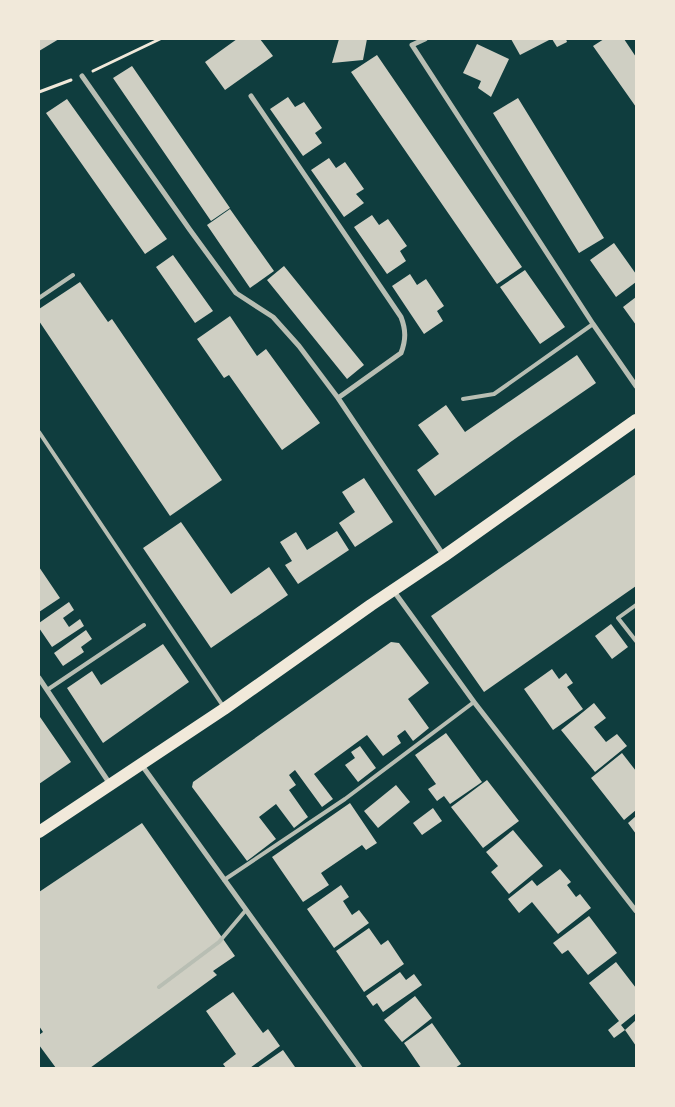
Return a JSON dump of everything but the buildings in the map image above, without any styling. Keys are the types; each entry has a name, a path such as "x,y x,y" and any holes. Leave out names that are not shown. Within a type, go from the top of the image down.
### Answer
{"main road":[{"path":"39,832 224,709 636,420"}],"street":[{"path":"425,39 412,45 593,324 636,386"},
{"path":"82,76 236,293 274,317 299,346 338,398 444,556"},
{"path":"251,96 401,317 405,329 401,353 338,398"},
{"path":"393,590 474,702 636,911"},
{"path":"39,678 110,784"},
{"path":"140,764 360,1068"}],"lane":[{"path":"39,298 73,275"},
{"path":"463,399 494,394 593,324"},
{"path":"39,432 224,709"},
{"path":"636,605 618,618 636,641"},
{"path":"47,690 144,625"},
{"path":"224,880 345,799 474,702"},
{"path":"159,986 219,942 246,910"}],"path":[{"path":"39,92 82,76 160,39"}]}
